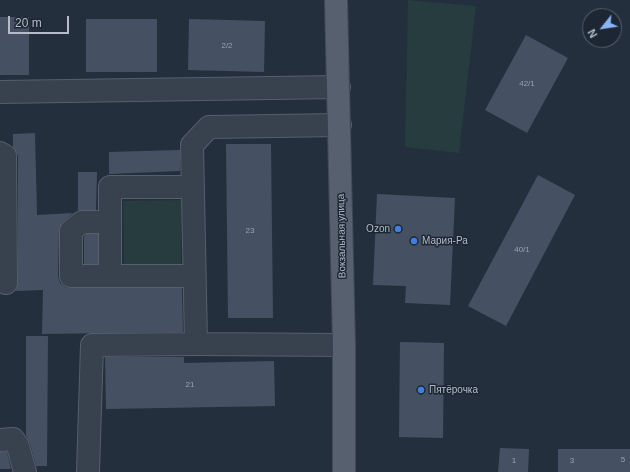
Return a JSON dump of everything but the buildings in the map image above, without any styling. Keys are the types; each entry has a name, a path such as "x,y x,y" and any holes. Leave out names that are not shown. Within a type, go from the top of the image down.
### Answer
{"main road":[{"name":"Вокзальная улица","path":"336,0 344,345 344,472"}],"lane":[{"path":"0,92 339,88"},
{"path":"196,344 192,145 209,127 340,125"},
{"path":"0,153 5,156 6,283"},
{"path":"110,276 110,187 193,187"},
{"path":"110,222 82,222 71,231 71,276 194,276"},
{"path":"88,472 92,345 344,345"},
{"path":"0,440 13,439 18,446 25,472"}],"green space":[{"path":"408,0 476,6 459,153 405,147"},
{"path":"181,200 181,265 124,266 123,201"}],"place":[{"name":"Ozon","path":"398,229"},
{"name":"Мария-Ра","path":"414,241"},
{"name":"Пятёрочка","path":"421,390"}]}
